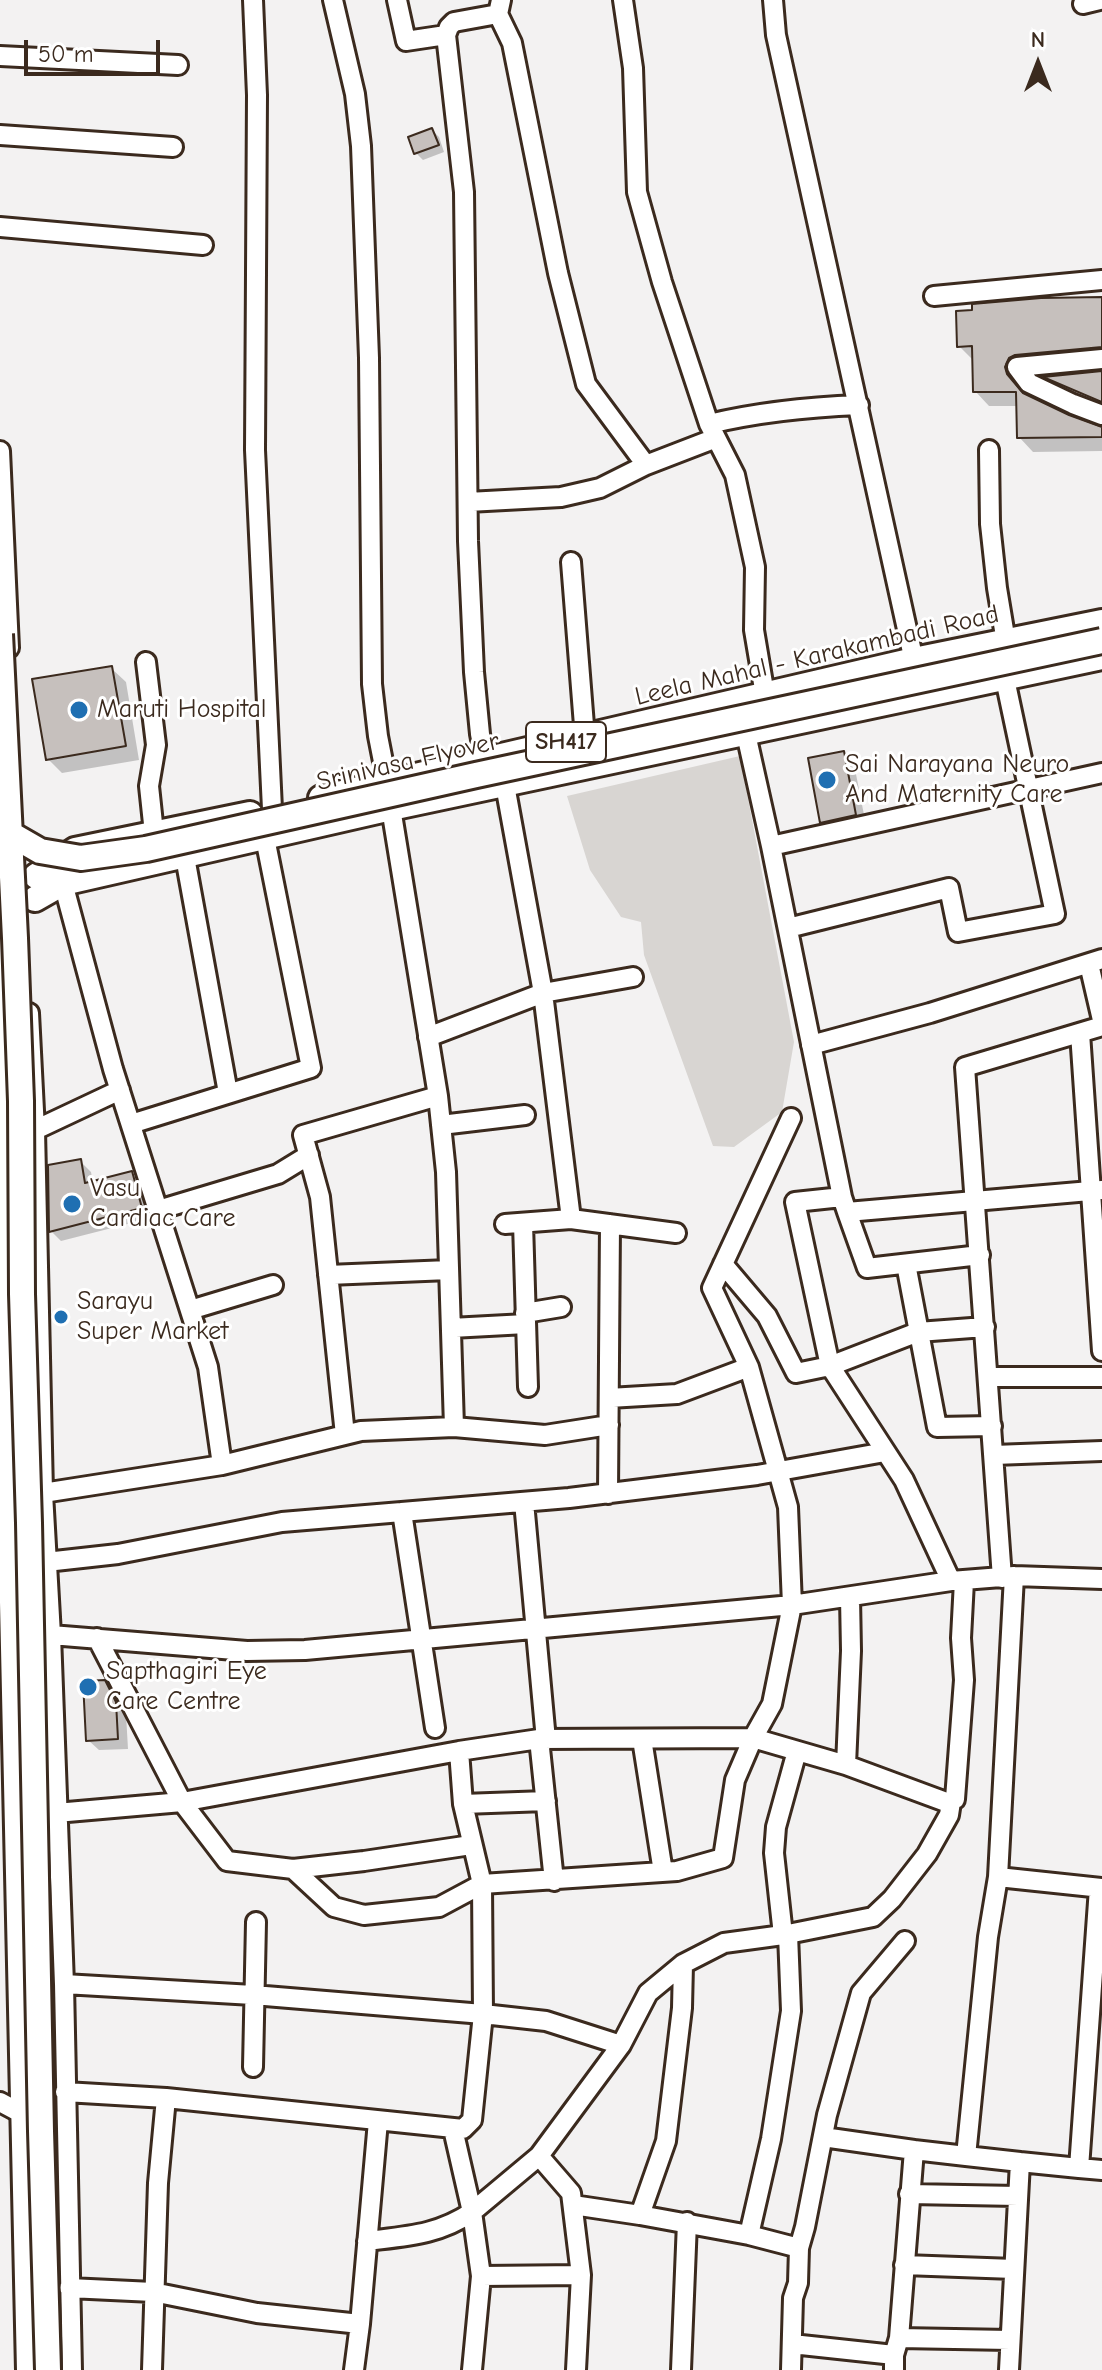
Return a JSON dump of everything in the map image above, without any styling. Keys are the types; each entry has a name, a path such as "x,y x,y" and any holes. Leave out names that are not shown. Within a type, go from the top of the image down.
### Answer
{"main road":[{"name":"Leela Mahal - Karakambadi Road","path":"24,882 75,850 272,809 914,660 1102,622"},
{"path":"0,634 21,1101 22,1294 48,2370"},
{"name":"Srinivasa Flyover","path":"0,828 40,851 81,858 146,849 1102,641"},
{"name":"SH417","path":"24,882 63,883 391,808 1102,657"},
{"path":"0,912 8,914 24,882"},
{"path":"0,942 29,2370"}],"street":[{"path":"253,0 257,95 255,450 272,809"},
{"path":"333,0 355,94 361,146 369,358 372,684 387,782"},
{"path":"397,0 406,41 446,35"},
{"path":"482,0 499,7 512,43 558,273 586,384 646,465"},
{"path":"623,0 633,68 637,192 662,282 713,431 735,475 755,567 754,630 765,695"},
{"path":"773,0 776,35 922,696"},
{"path":"485,760 474,672 468,502 464,192 446,35 454,22 499,7"},
{"path":"0,56 178,65"},
{"path":"0,135 173,147"},
{"path":"0,227 203,245"},
{"path":"934,296 1102,280"},
{"path":"1102,359 1017,367 1029,383 1102,415"},
{"path":"468,502 561,497 600,488 743,416 800,407 859,405"},
{"path":"989,450 990,524 1006,642"},
{"path":"0,451 35,1130 43,1493 64,1984 72,2370"},
{"path":"571,562 585,738"},
{"path":"146,662 156,745 149,786 154,833"},
{"path":"788,928 949,888 958,932 1055,914 1005,679"},
{"path":"746,734 844,1204 867,1268 980,1255"},
{"path":"771,846 1102,773"},
{"path":"505,785 543,993 571,1219"},
{"path":"391,808 438,1096 446,1172 454,1427"},
{"path":"131,1124 311,1068 265,838"},
{"path":"185,857 228,1093"},
{"path":"63,883 120,1090 208,1367 222,1465"},
{"path":"811,1045 930,1013 1095,961 1102,1023 1080,1033 965,1067 994,1455 1008,1577 998,1877 988,1937 966,2156"},
{"path":"428,1037 543,993 633,977"},
{"path":"1080,1033 1097,1191 1102,1351"},
{"path":"35,1130 120,1090"},
{"path":"345,1435 320,1197 303,1135 438,1096"},
{"path":"441,1125 525,1115"},
{"path":"293,1869 334,1907 364,1915 439,1907 482,1884 677,1871 723,1858 735,1780 772,1704 792,1605 788,1507 749,1367 712,1288 791,1118"},
{"path":"158,1210 278,1174 309,1155"},
{"path":"367,2241 434,2231 454,2224 472,2212 539,2156 621,2045 648,1993 683,1964 724,1943 873,1917 892,1899 927,1854 949,1815 951,1802 955,1799 964,1680 958,1581 904,1480 830,1366 795,1202 974,1201 1097,1191"},
{"path":"528,1387 526,1319 514,1224 571,1219 676,1233"},
{"path":"608,1494 610,1224"},
{"path":"723,1264 767,1316 796,1373 830,1366 918,1332 985,1327"},
{"path":"906,1264 937,1427 992,1426"},
{"path":"328,1275 449,1270"},
{"path":"190,1310 273,1285"},
{"path":"451,1328 526,1319 561,1307"},
{"path":"609,1398 677,1394 749,1367"},
{"path":"988,1377 1102,1377"},
{"path":"43,1493 222,1465 361,1431 454,1427 545,1435 609,1425"},
{"path":"994,1455 1102,1451"},
{"path":"46,1562 118,1554 282,1522 608,1494 778,1471 885,1452"},
{"path":"524,1502 554,1881"},
{"path":"402,1512 435,1728"},
{"path":"51,1635 247,1651 305,1650 792,1605 958,1581 1008,1577 1102,1579"},
{"path":"0,1583 7,2106 18,2370"},
{"path":"846,1765 850,1597"},
{"path":"97,1638 182,1802 227,1861 293,1869 471,1845"},
{"path":"56,1813 182,1802 459,1751 542,1740 753,1738 846,1765 951,1802"},
{"path":"642,1739 663,1872"},
{"path":"65,2092 166,2098 463,2129 472,2120 483,2014 482,1884 463,1804 459,1751"},
{"path":"749,2235 771,2139 791,2011 786,1934 774,1853 776,1827 797,1751"},
{"path":"463,1804 546,1801"},
{"path":"998,1877 1100,1888 1079,2168"},
{"path":"253,2067 256,1922"},
{"path":"791,2370 793,2298 798,2283 799,2248 823,2137 861,1993 905,1941"},
{"path":"640,2215 666,2141 682,2008 683,1964"},
{"path":"64,1984 253,1995 483,2014 546,2021 621,2045"},
{"path":"152,2370 158,2183 166,2098"},
{"path":"354,2370 378,2121"},
{"path":"453,2129 472,2212 481,2276 472,2370"},
{"path":"823,2137 1102,2170"},
{"path":"896,2354 914,2150"},
{"path":"539,2156 571,2193 581,2275 576,2370"},
{"path":"1009,2370 1020,2162"},
{"path":"909,2194 1018,2196"},
{"path":"573,2205 687,2222 799,2248"},
{"path":"681,2370 687,2222"},
{"path":"904,2265 1014,2269"},
{"path":"481,2276 581,2275"},
{"path":"69,2288 153,2292 257,2313 360,2324"},
{"path":"792,2344 896,2354 1010,2340"}],"shaded area":[{"path":"740,756 794,1042 782,1112 734,1147 713,1146 644,955 641,922 621,917 590,870 567,796"}],"building":[{"path":"432,128 439,145 414,154 408,137"},
{"path":"1102,297 1102,347 1015,355 1009,358 1005,367 1023,393 1102,427 1102,437 1017,438 1016,392 973,392 972,346 957,347 956,311 972,310 972,304"},
{"path":"1102,371 1102,402 1043,377"},
{"path":"112,666 126,746 46,760 32,679"},
{"path":"844,751 856,815 820,823 808,758"},
{"path":"81,1159 85,1183 132,1171 142,1208 49,1232 48,1165"},
{"path":"105,1680 116,1702 118,1739 86,1741 83,1681"}],"place":[{"name":"Maruti Hospital","path":"79,710"},
{"name":"Sai Narayana Neuro And Maternity Care","path":"827,780"},
{"name":"Vasu Cardiac Care","path":"72,1204"},
{"name":"Sarayu Super Market","path":"61,1317"},
{"name":"Sapthagiri Eye Care Centre","path":"88,1687"}]}
